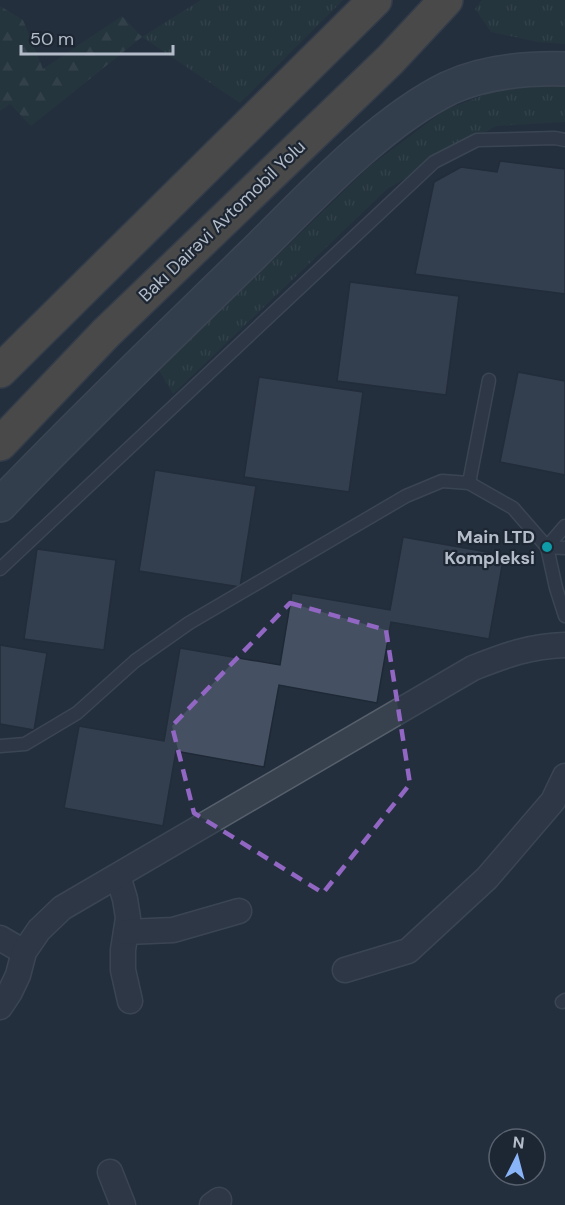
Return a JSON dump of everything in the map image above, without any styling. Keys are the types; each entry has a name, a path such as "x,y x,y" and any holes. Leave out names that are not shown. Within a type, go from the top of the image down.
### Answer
{"highway":[{"path":"0,371 375,0"},
{"name":"Bakı Dairəvi Avtomobil Yolu","path":"0,444 106,333 390,60 446,0"}],"main road":[{"path":"0,505 60,442 301,207 390,126 424,102 451,87 488,75 565,69"}],"street":[{"path":"0,1007 18,975 24,952 39,930 63,908 473,668 512,652 539,646 565,645"},
{"path":"345,970 408,951 487,878 553,801 565,776"},
{"path":"118,876 128,918 123,950 123,970 130,1001"},
{"path":"127,932 173,930 239,911"},
{"path":"0,938 24,952"},
{"path":"110,1172 123,1205"}],"lane":[{"path":"0,569 434,162 477,140 555,138 565,140"},
{"path":"469,483 489,380"},
{"path":"0,746 25,744 76,714 135,661 189,623 406,496 442,481 469,483 513,508 547,547 565,616"},
{"path":"547,547 565,526"},
{"path":"547,547 565,548"}],"highlighted area":[{"path":"290,603 386,630 410,784 323,893 194,813 172,726"}],"green space":[{"path":"201,0 343,0 240,103 142,37"},
{"path":"482,0 565,0 565,44 538,42 491,32 475,9"},
{"path":"0,6 23,20 43,69 122,16 142,37 31,126 10,104 0,111"},
{"path":"546,83 565,86 565,122 496,126 387,189 173,394 159,370 370,166 445,110 497,90"}],"building":[{"path":"500,161 565,169 565,294 415,274 434,182 461,167 497,172"},
{"path":"350,282 459,296 446,395 337,381"},
{"path":"518,372 565,381 565,475 500,462"},
{"path":"259,377 363,392 349,492 244,477"},
{"path":"155,470 256,486 240,587 139,571"},
{"path":"403,537 504,555 489,639 391,622 377,703 279,685 264,767 176,751 163,826 64,808 79,726 164,741 180,648 280,665 292,593 390,610"},
{"path":"37,549 116,560 104,650 24,639"},
{"path":"0,645 47,653 34,730 0,724"}],"place":[{"name":"Main LTD Kompleksi","path":"547,547"}]}
